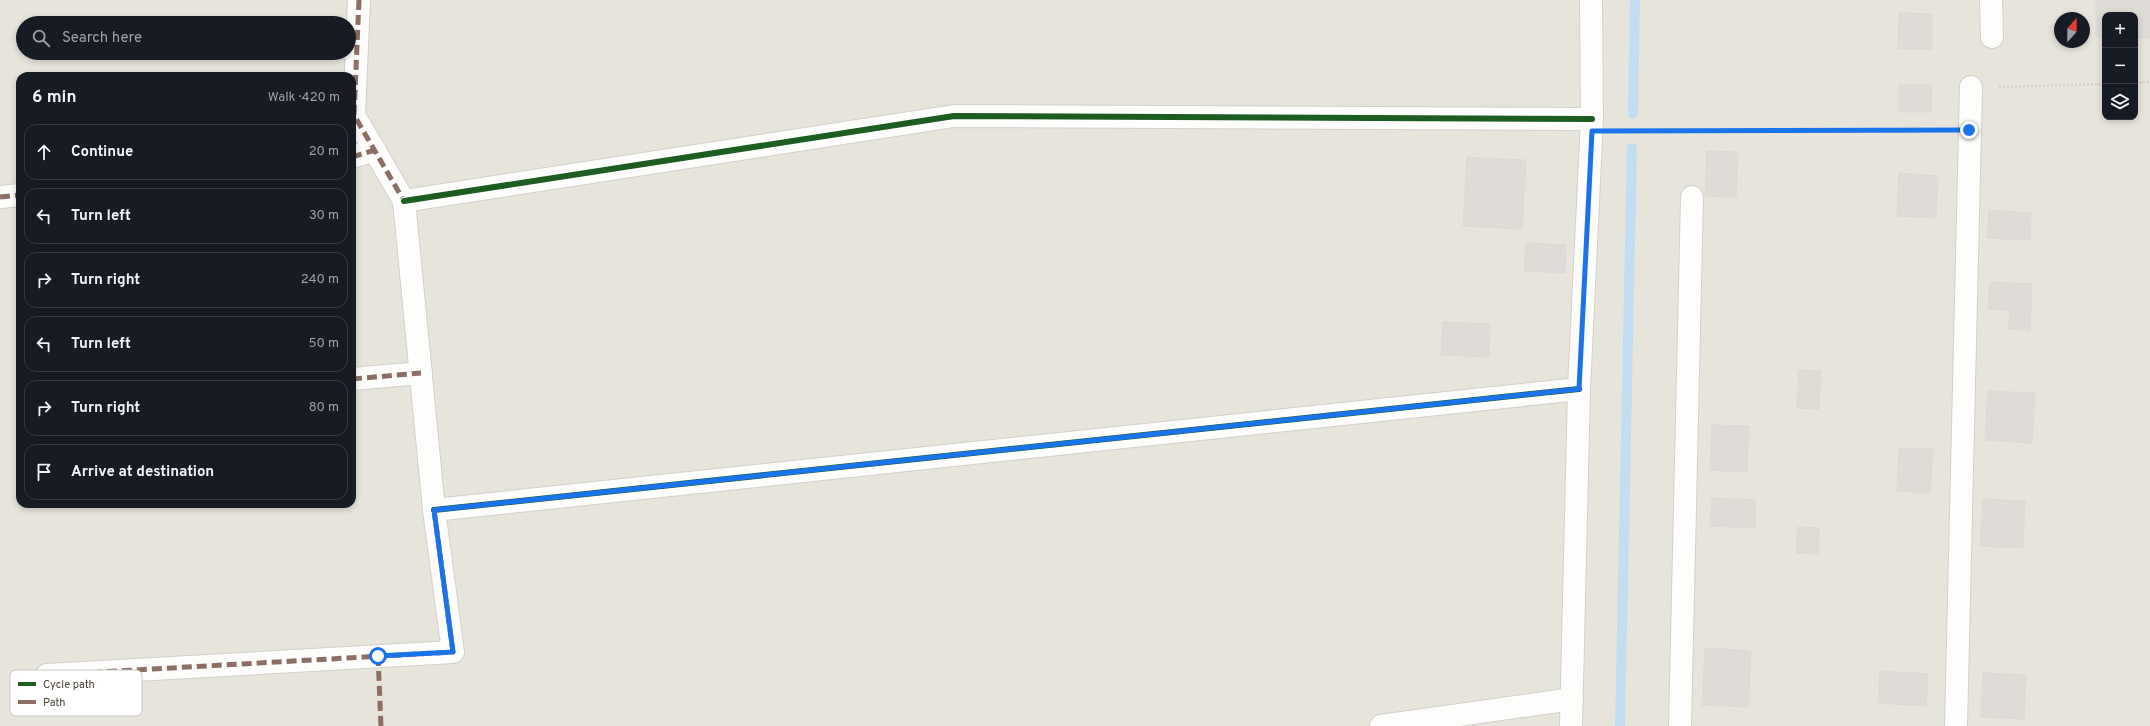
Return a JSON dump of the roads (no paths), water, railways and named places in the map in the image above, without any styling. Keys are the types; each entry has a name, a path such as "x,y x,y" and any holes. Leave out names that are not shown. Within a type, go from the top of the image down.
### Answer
{"street":[{"path":"356,72 359,0"},
{"path":"1571,726 1579,389 1592,125 1590,0"},
{"path":"1991,0 1992,37"},
{"path":"1956,726 1971,87"},
{"path":"404,201 954,116 1592,125"},
{"path":"135,670 453,652 434,510 404,201 356,118"},
{"path":"356,156 375,150"},
{"path":"0,197 16,195"},
{"path":"1680,726 1692,197"},
{"path":"356,379 421,373"},
{"path":"434,510 1579,389"},
{"path":"1380,726 1572,699"}],"waterway":[{"path":"1633,114 1635,0"},
{"path":"1620,726 1632,148"}]}
